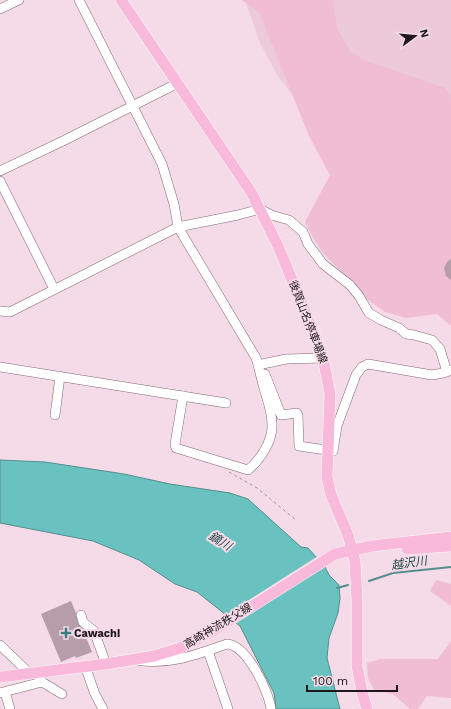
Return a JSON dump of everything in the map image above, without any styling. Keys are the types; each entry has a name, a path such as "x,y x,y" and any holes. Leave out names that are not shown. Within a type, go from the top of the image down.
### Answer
{"main road":[{"name":"後賀山名停車場線","path":"121,0 251,192 294,282 317,340 323,358 330,394 327,450 329,488 348,535 355,560 357,579 357,666 367,709"},
{"name":"高崎神流秩父線","path":"0,677 36,675 85,666 135,660 174,651 211,632 336,554 372,546 451,537"},
{"name":"高崎神流秩父線","path":"352,550 451,546"}],"street":[{"path":"0,9 19,0"},
{"path":"0,312 10,312 178,227 260,209 271,215 289,220 303,232 308,244 323,264 350,285 359,296 369,313 399,328 406,334 432,340 440,349 449,371 432,375 368,364 362,367 356,374 337,426 333,451 299,446 298,415 297,413 281,415 260,365 178,227 174,204 162,164 79,0"},
{"path":"0,171 178,83"},
{"path":"0,181 54,289"},
{"path":"260,365 286,359 323,358"},
{"path":"183,396 175,444 176,448 248,470 256,464 263,452 270,438 273,425 260,365"},
{"path":"0,367 226,403"},
{"path":"55,415 60,376"},
{"path":"80,615 83,622 94,631 106,664"},
{"path":"135,660 159,662 196,655 227,644 235,646 242,651 267,692 271,709"},
{"path":"0,645 36,675 62,694"},
{"path":"208,651 228,709"},
{"path":"85,666 95,694 103,709"},
{"path":"10,709 2,692 36,675"}],"path":[{"path":"224,470 257,488 296,520"}],"shaded area":[{"path":"242,0 333,0 337,28 350,51 364,60 445,88 450,94 451,326 437,314 406,318 385,312 368,300 324,254 315,241 305,222 330,175 309,136 260,14"},
{"path":"245,0 451,0 451,151 301,107 278,76 260,43"},
{"path":"436,580 451,584 451,606 430,591"},
{"path":"451,641 451,698 427,696 418,709 410,709 393,694 374,690 368,678 367,663 380,659 438,659"}],"water":[{"name":"鏑川","path":"0,460 45,462 124,474 170,484 230,493 248,499 301,547 308,548 325,567 329,575 339,585 340,598 338,613 329,638 327,658 340,709 276,709 274,693 240,626 197,592 175,584 139,560 93,541 0,523"}],"pier":[{"path":"318,556 326,565 233,623 224,616"}],"building":[{"path":"451,259 451,280 446,276 444,268 447,262"},
{"name":"Cawachi","path":"71,601 92,652 76,658 75,656 61,662 41,614"}],"waterway":[{"name":"越沢川","path":"369,581 393,573 451,567"},
{"name":"越沢川","path":"337,588 348,585"}],"place":[{"name":"Cawachi","path":"66,633"}]}
